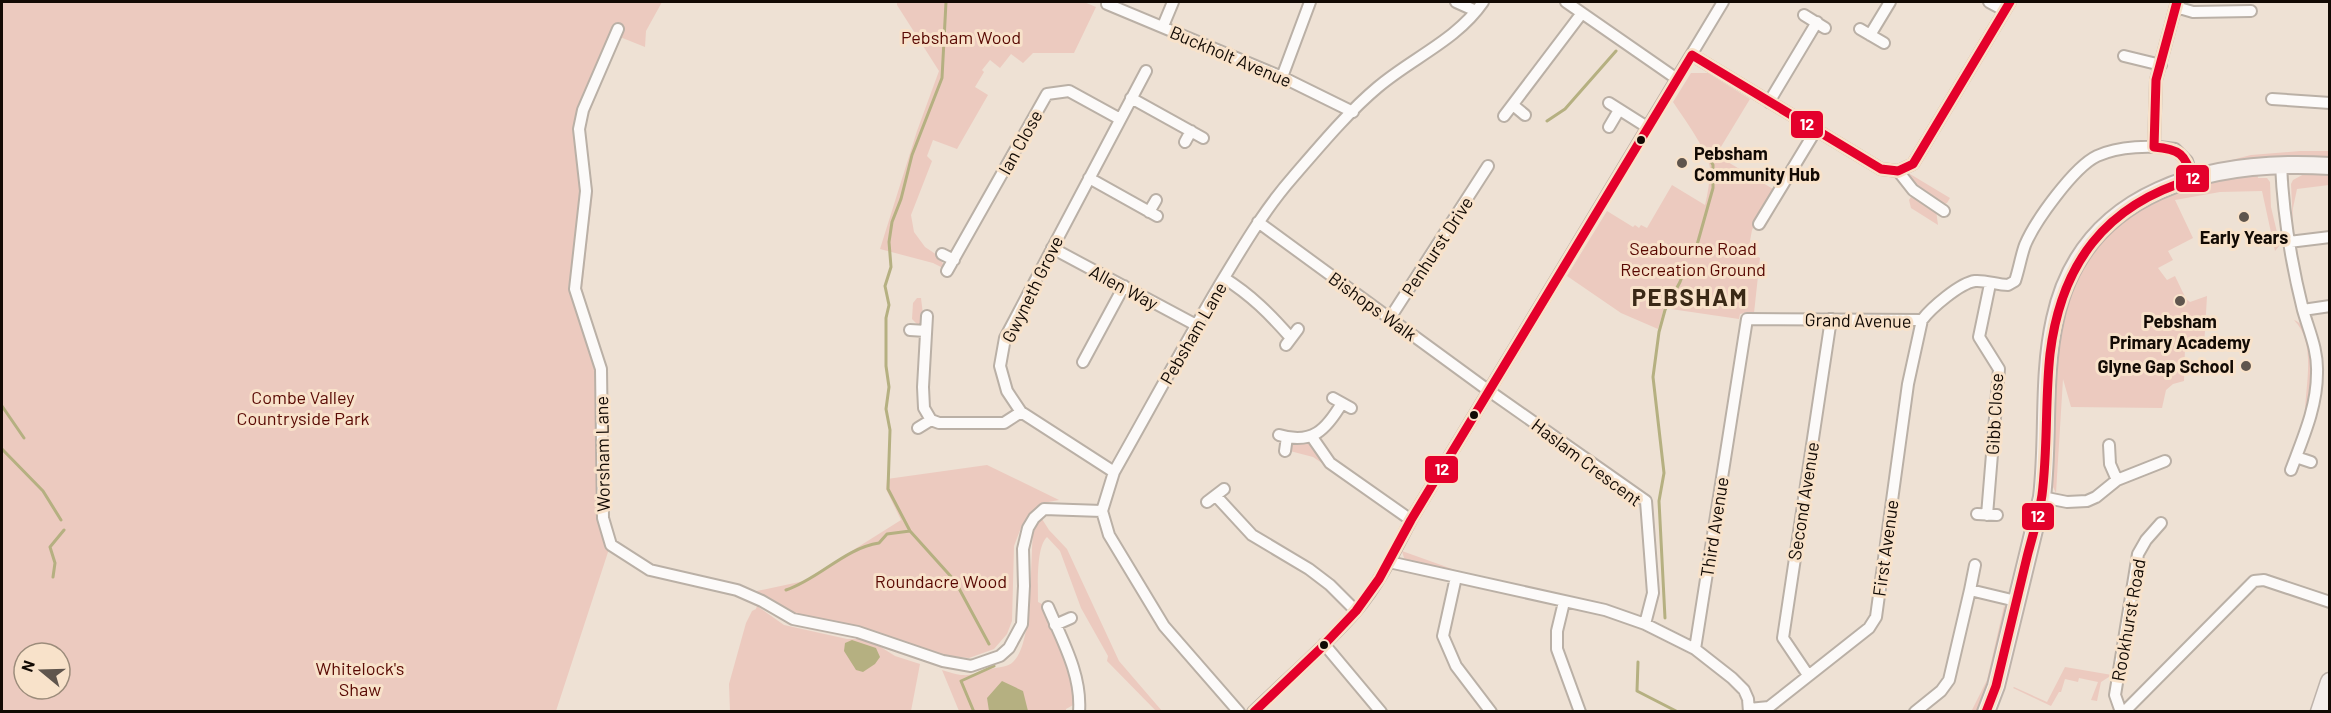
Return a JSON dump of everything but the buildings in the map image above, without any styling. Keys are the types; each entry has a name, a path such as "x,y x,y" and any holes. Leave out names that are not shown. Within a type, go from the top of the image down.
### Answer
{"highway":[{"path":"2320,711 2329,683"}],"main road":[{"path":"1986,711 1996,686 2042,497 2046,466 2050,357 2054,321 2071,272 2096,236 2127,207 2167,186 2237,170 2281,164 2330,166"}],"street":[{"path":"1163,26 1173,2"},
{"path":"1282,77 1310,2"},
{"path":"1456,2 1476,11"},
{"name":"Pebsham Lane","path":"1102,511 1114,472 1196,325 1258,222 1292,178 1375,89 1401,68 1437,46 1483,2"},
{"path":"1566,2 1677,79"},
{"path":"1253,711 1356,611 1389,562 1489,390 1723,2"},
{"path":"1870,35 1890,2"},
{"path":"1692,55 1881,169 1898,171 1913,164 2007,6 1989,2"},
{"name":"Buckholt Avenue","path":"1107,4 1282,77 1353,112"},
{"path":"2193,179 2187,161 2180,152 2175,149 2154,147 2156,80 2177,4 2193,12 2254,11"},
{"path":"1504,117 1582,13"},
{"path":"1769,102 1821,25 1804,15"},
{"name":"Worsham Lane","path":"618,29 583,110 579,129 586,191 575,289 601,369 603,518 611,545 650,570 737,590 793,619 858,632 921,655 971,666 1000,656 1009,648 1022,624 1023,549 1028,528 1034,518 1044,508 1102,511"},
{"path":"1860,29 1884,43"},
{"path":"2124,56 2161,65"},
{"name":"Gwyneth Grove","path":"1114,472 1021,412 1007,391 1000,366 1005,338 1146,71"},
{"name":"Ian Close","path":"948,271 1047,94 1069,91 1120,119"},
{"path":"1131,98 1203,138"},
{"path":"2272,99 2330,103"},
{"path":"1609,104 1647,127"},
{"path":"1513,105 1526,115"},
{"path":"1609,127 1619,110"},
{"path":"1758,224 1769,217 1816,130"},
{"path":"1185,142 1191,131"},
{"name":"Grand Avenue","path":"1747,319 1922,320 1928,312 1967,283 1982,281 2008,285 2015,281 2025,245 2038,222 2057,195 2080,169 2096,156 2117,149 2154,147"},
{"path":"2281,164 2283,206 2289,242 2303,310 2317,358 2311,417 2291,470"},
{"name":"Penhurst Drive","path":"1390,318 1482,169"},
{"path":"1898,171 1913,190 1944,211"},
{"path":"1089,178 1153,214 1156,200"},
{"name":"Bishops Walk","path":"1258,222 1489,390"},
{"path":"2289,242 2330,237"},
{"name":"Allen Way","path":"1052,248 1196,325"},
{"path":"942,254 954,260"},
{"path":"1224,278 1248,293 1292,337"},
{"name":"Gibb Close","path":"1987,514 1999,369 1979,338 1990,284"},
{"path":"1083,355 1124,286"},
{"path":"2303,310 2330,306"},
{"path":"927,316 923,387 924,408 931,420 939,423 1004,423 1021,412"},
{"name":"Third Avenue","path":"1695,649 1747,319"},
{"name":"Second Avenue","path":"1808,675 1782,638 1831,319"},
{"name":"First Avenue","path":"1749,710 1769,707 1869,628 1876,617 1908,384 1922,320"},
{"path":"910,330 926,331"},
{"name":"Haslam Crescent","path":"1489,390 1646,501 1653,592 1646,624"},
{"path":"1285,451 1283,436 1312,437 1331,422 1342,403"},
{"path":"918,428 931,420"},
{"path":"1312,437 1330,463 1412,520"},
{"path":"2109,446 2110,464 2117,480"},
{"path":"2296,457 2311,462"},
{"path":"2042,497 2067,502 2087,501 2096,497 2117,480 2165,461"},
{"path":"1216,496 1251,535 1309,569 1330,585 1356,611"},
{"path":"1102,511 1108,535 1164,626 1239,711"},
{"name":"Rookhurst Road","path":"2123,711 2115,695 2138,555 2157,527 2144,524"},
{"path":"1389,562 1605,610 1646,624 1695,649 1732,678 1744,690 1749,710"},
{"path":"1915,711 1941,691 1949,680 1975,565"},
{"path":"1456,577 1443,636 1456,666 1491,711"},
{"path":"2123,711 2254,581 2264,580 2330,602"},
{"path":"1970,590 2016,601"},
{"path":"1564,602 1557,631 1557,649 1580,711"},
{"path":"1048,607 1076,678 1079,711"},
{"path":"1055,625 1071,618"},
{"path":"1323,644 1381,711"}],"green space":[{"name":"Combe Valley Countryside Park","path":"2,2 662,2 646,31 645,47 620,37 584,126 593,192 582,288 605,369 609,549 556,711 2,711"},
{"name":"Pebsham Wood","path":"897,2 1084,2 1096,7 1074,53 1033,53 1023,63 1011,54 1000,68 990,60 982,70 984,72 975,87 988,95 957,149 933,140 927,156 932,161 911,215 914,232 925,247 940,257 945,269 933,263 880,249 917,131 939,71"},
{"name":"Seabourne Road Recreation Ground","path":"1691,73 1708,73 1750,99 1716,155 1773,189 1752,230 1748,252 1760,258 1754,313 1740,314 1739,319 1664,308 1658,329 1621,313 1567,276 1607,211 1633,227 1635,225 1639,228 1641,225 1647,228 1672,185 1705,205 1710,177 1708,161 1673,102"},
{"path":"2329,151 2329,157 2301,156 2224,162 2251,155"},
{"name":"Pebsham Primary Academy","path":"2257,170 2258,178 2267,178 2270,182 2271,207 2280,245 2275,251 2262,191 2220,192 2175,200 2193,238 2168,251 2173,260 2158,268 2167,280 2175,276 2186,299 2190,302 2207,296 2204,347 2185,347 2184,381 2173,384 2166,390 2162,408 2071,407 2063,379 2056,493 2049,479 2055,357 2060,324 2077,272 2114,225 2169,192"},
{"path":"2306,173 2329,174 2329,185 2297,189 2293,208 2293,226 2291,184 2293,180"},
{"path":"1910,174 1950,198 1947,203 1941,206 1916,187 1908,177"},
{"path":"1911,197 1921,199 1936,210 1938,225 1911,208 1909,200"},
{"path":"917,298 921,298 922,309 922,320 919,326 912,319 913,303"},
{"path":"2294,320 2301,325 2306,334 2311,361 2310,401 2308,410 2305,411 2308,376 2307,351 2301,329"},
{"path":"1304,440 1312,443 1325,465 1313,457 1290,451 1294,442"},
{"name":"Roundacre Wood","path":"987,465 1059,500 1043,503 1022,525 1014,546 1012,621 1007,634 994,649 969,658 941,655 810,620 786,611 752,592 804,581 901,520 886,489 887,479"},
{"path":"1042,519 1067,549 1119,661 1162,711 1156,711 1107,661 1108,656 1081,608 1060,551 1047,537 1043,542 1039,557 1038,602 1044,605 1049,625 1067,659 1066,666 1071,672 1075,704 1066,711 959,711 942,670 972,675 1008,665 1020,652 1028,618 1034,525"},
{"path":"1402,551 1456,572 1410,562 1404,558"},
{"path":"757,606 784,625 847,639 862,639 876,644 895,656 920,664 911,711 730,711 729,684 746,623"},
{"path":"2004,606 2006,608 1988,688 1977,711 1971,712 1987,680"},
{"path":"2065,667 2112,675 2101,682 2097,701 2091,700 2098,682 2079,678 2078,682 2065,679 2061,692 2051,706 2013,688 2047,702"}],"shaded area":[{"path":"852,640 876,648 880,657 875,664 863,672 856,670 844,651 845,643"},
{"path":"1002,681 1023,691 1028,711 989,711 987,698"}],"waterway":[{"path":"946,2 942,78 912,155 901,199 892,222 889,242 891,267 885,286 889,305 886,318 886,366 889,387 886,409 890,430 888,489 910,531 955,581 989,644"},
{"path":"1547,121 1565,109 1616,51"},
{"path":"1689,252 1697,245 1713,188 1713,165 1703,147"},
{"path":"1665,618 1659,501 1664,473 1653,377 1659,332 1665,310 1686,266"},
{"path":"2,406 24,438"},
{"path":"2,449 43,491 61,520"},
{"path":"53,577 55,563 50,547 64,530"},
{"path":"786,590 810,579 843,557 879,543 887,534 910,531"},
{"path":"1638,662 1637,691 1678,712"},
{"path":"974,712 961,681 994,666"}],"transit line":[{"name":"12","path":"1254,712 1356,611 1379,579 1411,520 1692,55 1881,169 1898,171 1913,164 2010,2"},
{"name":"12","path":"1986,712 1996,686 2041,503 2050,354 2065,292 2077,266 2093,242 2112,222 2135,205 2162,190 2193,179 2180,154 2170,149 2154,147 2156,80 2177,2"}],"place":[{"name":"Pebsham Community Hub","path":"1682,163"},
{"name":"Early Years","path":"2244,217"},
{"name":"Pebsham Primary Academy","path":"2180,301"},
{"name":"Glyne Gap School","path":"2246,366"}],"district":[{"name":"PEBSHAM","path":"1690,296"}],"park label":[{"name":"Whitelock's Shaw","path":"360,678"}]}
